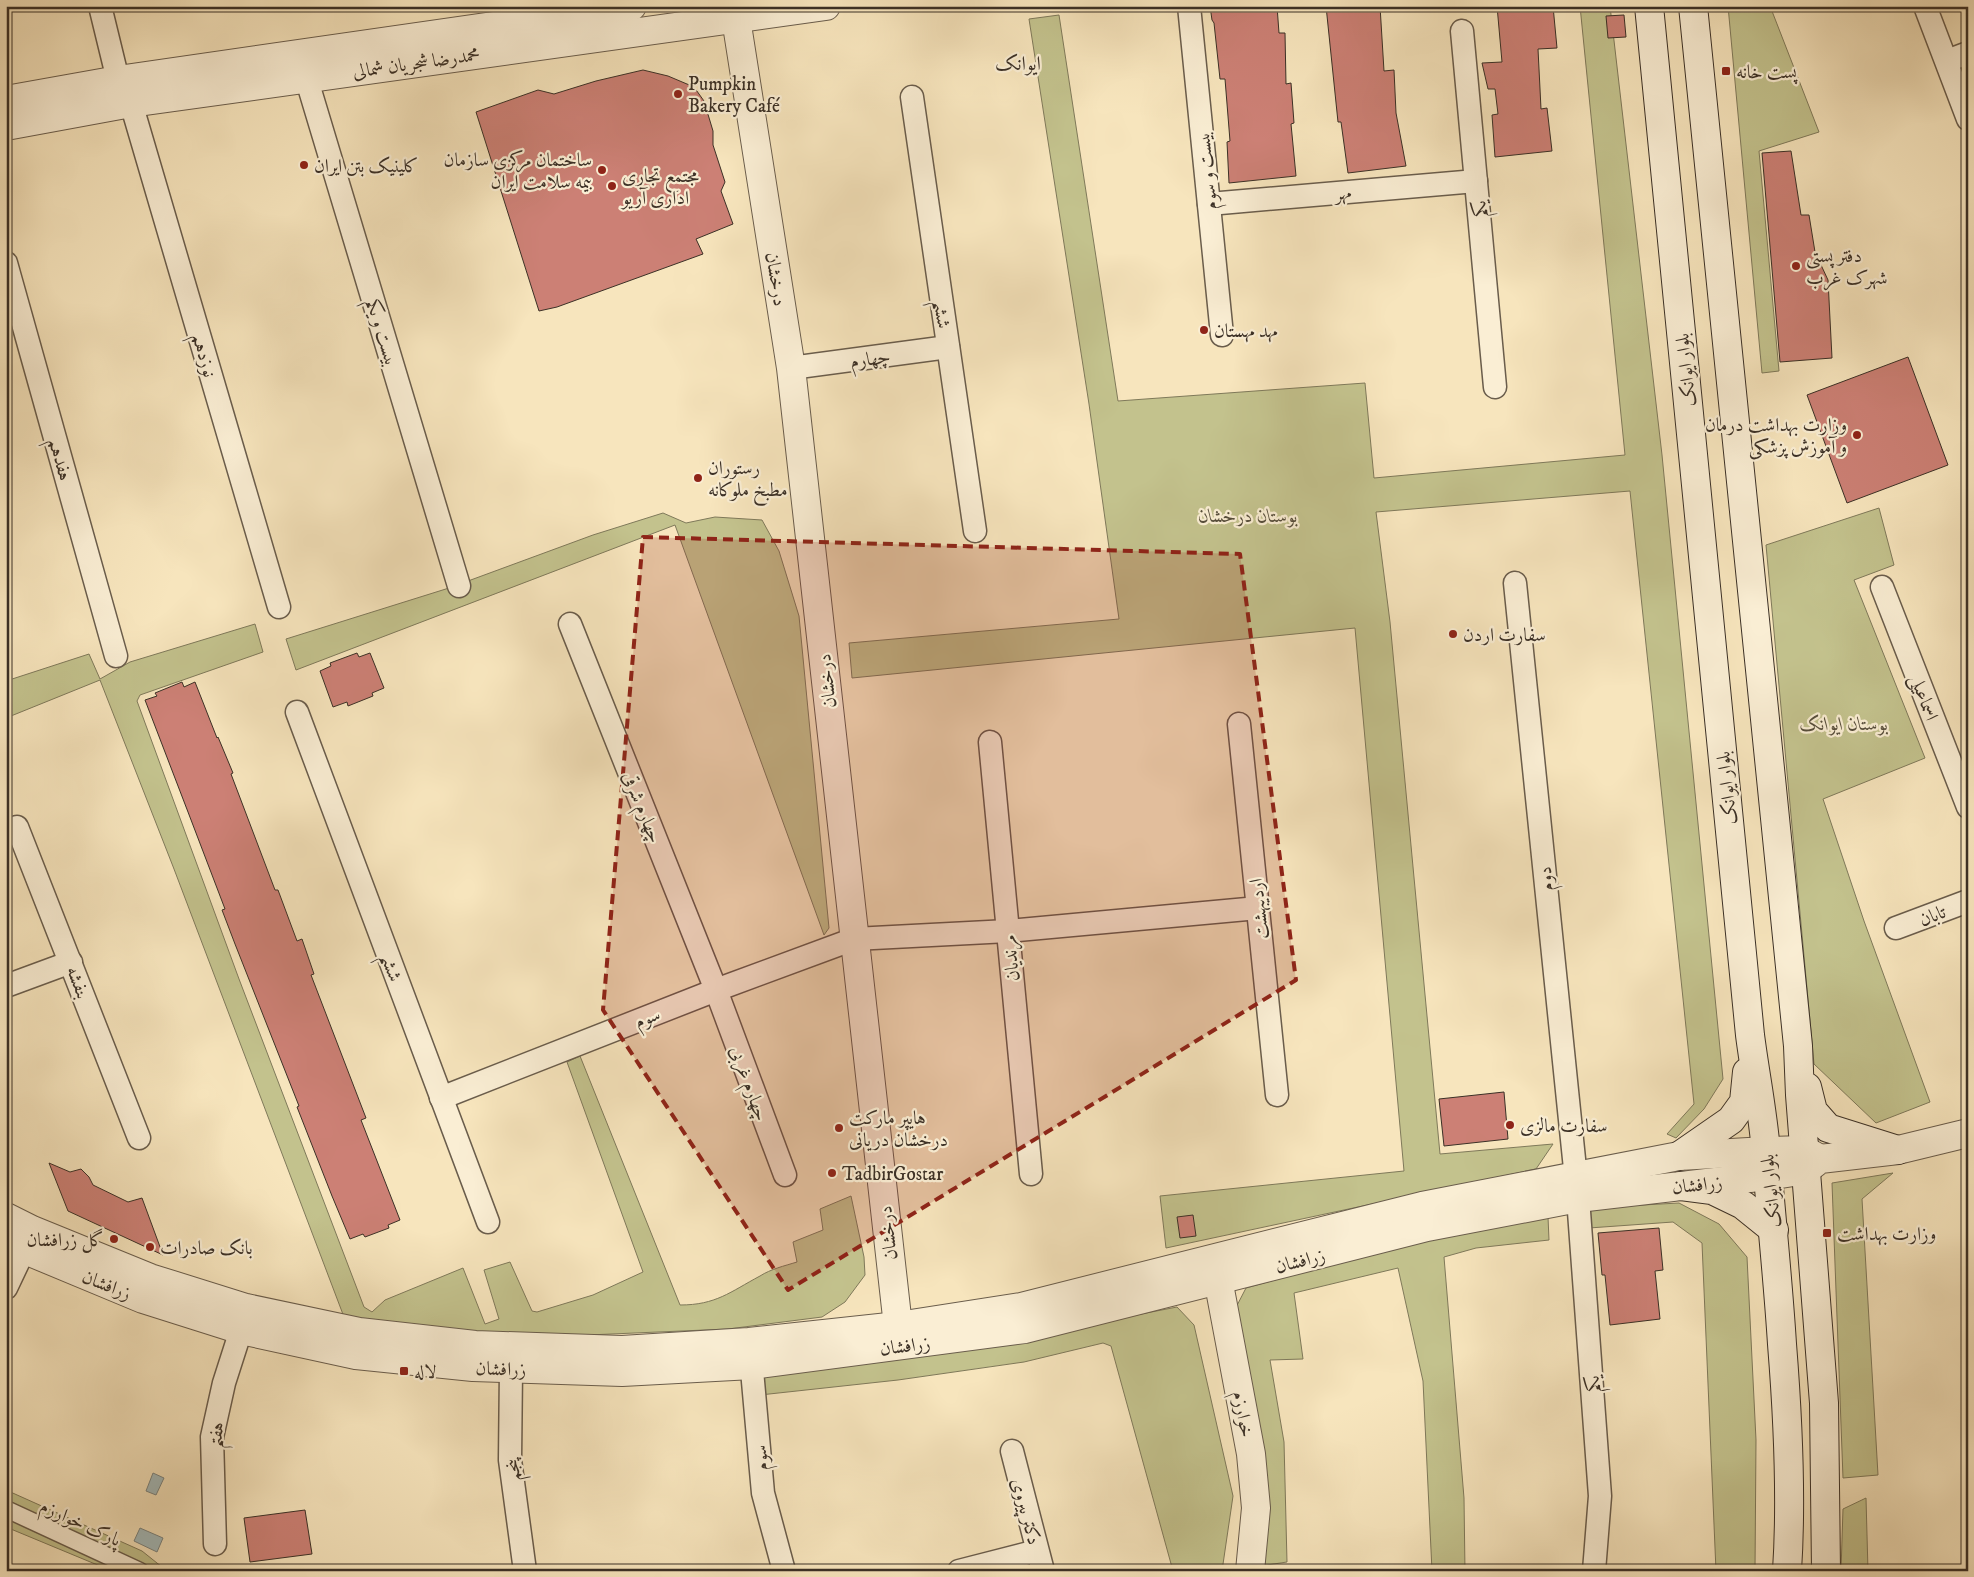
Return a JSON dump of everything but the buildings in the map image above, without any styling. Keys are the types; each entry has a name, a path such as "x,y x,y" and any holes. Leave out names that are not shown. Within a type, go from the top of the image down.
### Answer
{"street":[{"path":"100,6 125,91"},
{"name":"محمدرضا شجریان شمالی","path":"304,66 632,6"},
{"name":"محمدرضا شجریان شمالی","path":"6,100 125,91 304,66 735,13 826,6"},
{"name":"بیست و سوم","path":"1189,6 1222,335"},
{"name":"بلوار ایوانک","path":"1649,6 1750,1035 1774,1230 1787,1405 1789,1543 1787,1571"},
{"name":"بلوار ایوانک","path":"1693,6 1798,1046 1800,1094 1810,1160 1824,1403 1826,1571"},
{"path":"1925,6 1968,119"},
{"name":"درخشان","path":"735,13 791,368 899,1335"},
{"name":"یکم","path":"1462,31 1495,387"},
{"path":"1947,61 1968,53"},
{"name":"بیست و یکم","path":"304,66 459,586"},
{"name":"محمدرضا شجریان شمالی","path":"6,126 125,91"},
{"name":"نوزدهم","path":"125,91 279,607"},
{"name":"ششم","path":"912,97 975,531"},
{"name":"مهر","path":"1209,204 1476,181"},
{"name":"هفدهم","path":"6,263 116,656"},
{"name":"چهارم","path":"791,368 948,347"},
{"name":"دوم","path":"1515,583 1577,1187"},
{"name":"اسماعیلی","path":"1882,587 1968,807"},
{"name":"چهارم شرقی","path":"570,624 716,990"},
{"name":"ششم","path":"297,712 488,1222"},
{"name":"اردیبهشت","path":"1239,724 1277,1095"},
{"name":"مرنديان","path":"990,742 1031,1174"},
{"name":"بنفشه","path":"18,827 140,1138"},
{"name":"تابان","path":"1896,928 1968,901"},
{"name":"سوم","path":"441,1098 716,990 854,940 1008,932 1258,908"},
{"path":"6,986 71,962"},
{"name":"چهارم غربی","path":"716,990 786,1176"},
{"path":"1679,1156 1732,1120 1744,1102 1750,1035"},
{"path":"1798,1046 1812,1111 1828,1128 1898,1150"},
{"name":"زرافشان","path":"15,1246 143,1299 241,1330 356,1354 473,1368 622,1372 751,1353 899,1335 1021,1307 1217,1270 1422,1206 1577,1187 1682,1186 1767,1164 1898,1150 1968,1133"},
{"name":"زرافشان","path":"1577,1187 1679,1156 1767,1164"},
{"path":"1682,1186 1712,1190 1729,1198 1743,1205 1774,1230"},
{"name":"یکم","path":"1577,1187 1600,1496 1594,1571"},
{"name":"زرافشان","path":"6,1217 32,1230 150,1278 246,1308 359,1332 475,1345 751,1353"},
{"path":"6,1288 15,1246"},
{"name":"خوارزم","path":"1217,1270 1251,1454 1256,1508 1250,1571"},
{"name":"هفتم","path":"215,1544 212,1437 224,1383 241,1330"},
{"name":"سوم","path":"751,1353 763,1493 784,1571"},
{"name":"پنجم","path":"511,1368 510,1460 525,1571"},
{"name":"دکتر پیروی","path":"1012,1451 1040,1561"},
{"name":"پارک خوارزم","path":"6,1509 140,1571"},
{"path":"959,1571 1040,1561"}],"highlighted area":[{"path":"643,537 1240,554 1296,980 788,1290 603,1010"}],"green space":[{"name":"بوستان درخشان","path":"1580,6 1610,6 1662,455 1723,1079 1704,1109 1676,1138 1667,1134 1694,1104 1630,491 1376,512 1390,622 1440,1154 1553,1144 1536,1169 1166,1248 1160,1196 1404,1171 1355,628 852,678 849,643 1119,619 1089,404 1029,19 1059,15 1118,401 1365,383 1374,478 1625,455"},
{"path":"1728,6 1770,6 1819,132 1759,151 1779,371 1762,373"},
{"name":"بوستان ایوانک","path":"1879,508 1894,565 1854,580 1925,758 1823,799 1864,921 1930,1102 1876,1123 1814,1064 1766,545"},
{"path":"663,513 686,523 715,517 762,520 779,551 799,616 829,928 824,935 675,525 296,670 286,639 449,588 593,535"},
{"path":"255,624 263,652 140,695 137,701 239,979 364,1307 372,1312 385,1300 463,1268 485,1324 499,1319 484,1270 510,1262 532,1311 537,1312 593,1295 643,1272 567,1062 580,1056 680,1305 713,1300 769,1271 797,1262 793,1242 823,1230 820,1209 851,1196 864,1257 865,1275 845,1302 822,1317 728,1329 588,1335 471,1333 344,1317 100,680 6,718 6,681 89,654 100,679 130,662"},
{"path":"1893,1173 1862,1199 1878,1475 1843,1478 1832,1183"},
{"path":"1679,1203 1719,1224 1747,1257 1756,1440 1755,1571 1716,1571 1702,1243 1673,1222 1589,1228 1588,1208"},
{"path":"1548,1217 1549,1240 1476,1248 1444,1257 1464,1498 1465,1571 1432,1571 1423,1381 1398,1268 1294,1293 1303,1359 1270,1360 1284,1442 1287,1562 1254,1567 1231,1317 1246,1288 1425,1238"},
{"path":"1177,1307 1194,1325 1233,1496 1222,1571 1173,1571 1111,1346 1103,1343 1024,1362 898,1380 760,1395 761,1375 1074,1327"},
{"path":"6,1490 142,1551 167,1571 112,1571 6,1527"},
{"path":"1866,1498 1868,1571 1841,1571 1843,1509"}],"water":[{"path":"153,1473 164,1478 156,1495 146,1491"},
{"path":"140,1528 163,1538 157,1552 134,1541"}],"place":[{"name":"پست خانه","path":"1726,71"},
{"name":"Pumpkin Bakery Café","path":"678,94"},
{"name":"کلینیک بتن ایران","path":"304,165"},
{"name":"ساختمان مرکزی سازمان بیمه سلامت ایران","path":"602,170"},
{"name":"مجتمع تجاری اداری آريو","path":"612,186"},
{"name":"دفتر پستی شهرک غرب","path":"1796,266"},
{"name":"مهد مهستان","path":"1204,330"},
{"name":"وزارت بهداشت درمان و آموزش پزشکی","path":"1857,435"},
{"name":"رستوران مطبخ ملوکانه","path":"698,478"},
{"name":"سفارت اردن","path":"1453,634"},
{"name":"سفارت مالزی","path":"1510,1125"},
{"name":"هایپر مارکت درخشان دریانی","path":"839,1128"},
{"name":"TadbirGostar","path":"832,1173"},
{"name":"وزارت بهداشت","path":"1827,1233"},
{"name":"گل زرافشان","path":"114,1239"},
{"name":"بانک صادرات","path":"150,1247"},
{"name":"لاله","path":"404,1371"}],"district":[{"name":"ایوانک","path":"1018,63"}]}
